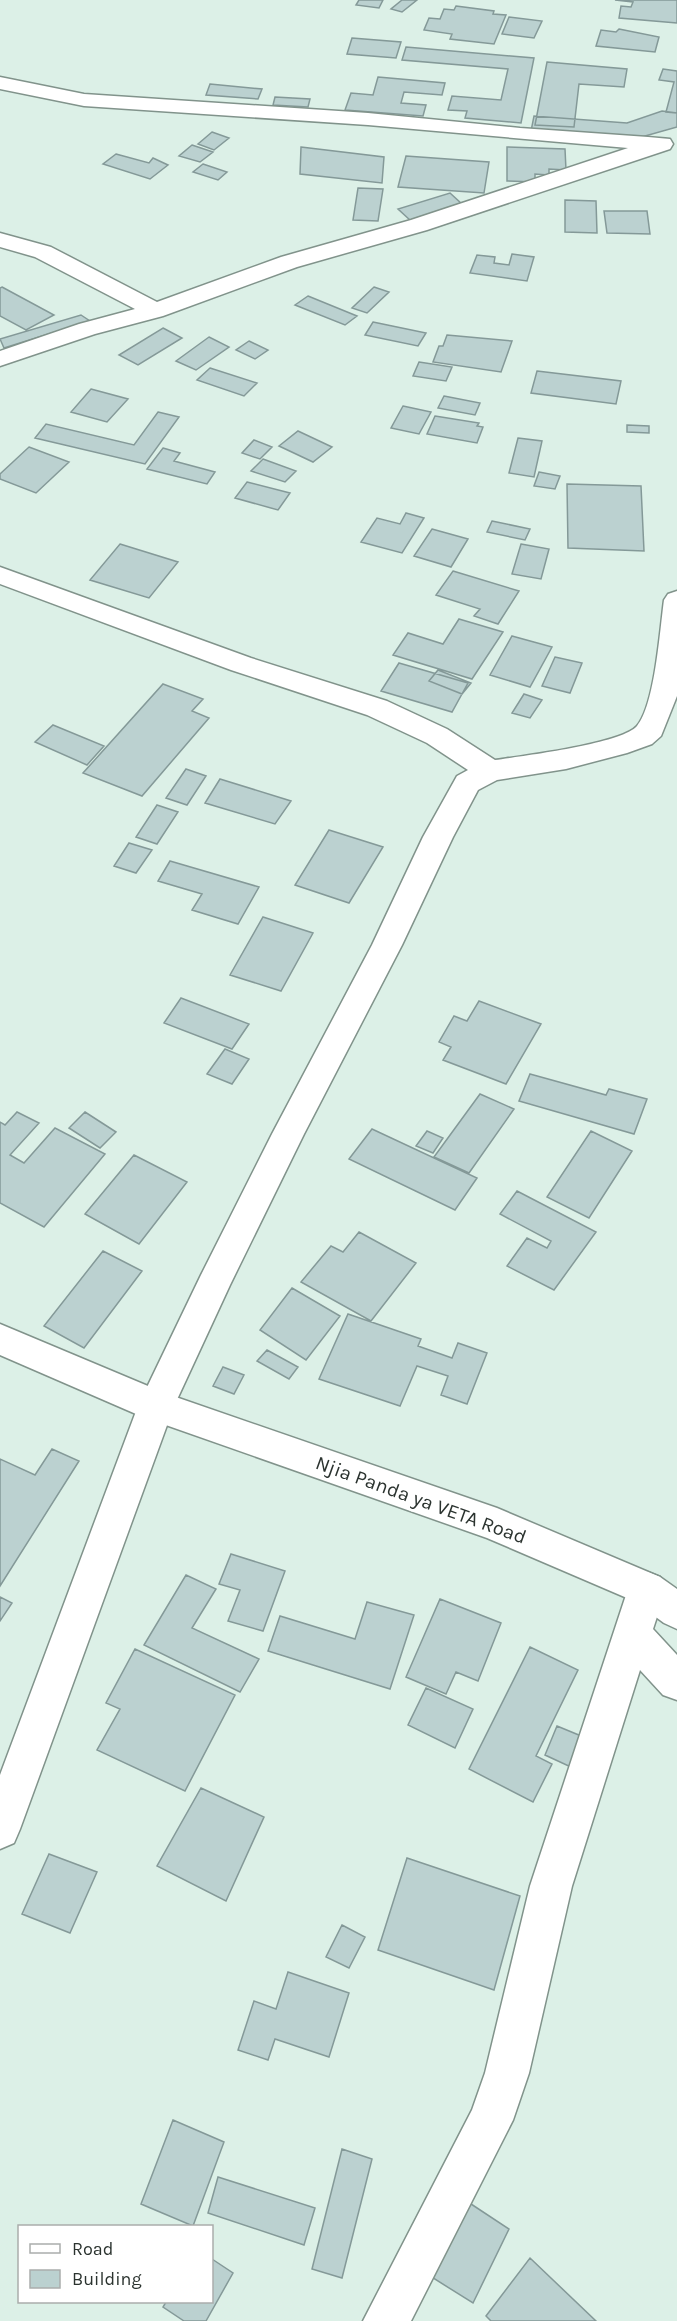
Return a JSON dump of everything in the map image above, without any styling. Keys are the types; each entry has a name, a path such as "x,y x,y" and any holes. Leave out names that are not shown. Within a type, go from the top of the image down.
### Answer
{"street":[{"path":"0,83 84,100 368,119 520,134 670,145"},
{"path":"0,359 87,329 155,311 289,262 453,215 670,145"},
{"path":"0,240 43,252 104,282 155,311"},
{"path":"0,574 241,664 377,708 437,736 490,771"},
{"path":"0,1829 156,1406 213,1285 467,783 490,771 566,759 642,737 651,729 666,688 677,600"},
{"name":"Njia Panda ya VETA Road","path":"0,1339 156,1406 497,1525 662,1600"},
{"path":"386,2321 491,2120 507,2073 551,1886 633,1635 662,1600"},
{"path":"633,1635 677,1682"}],"building":[{"path":"359,0 383,0 379,8 356,5"},
{"path":"402,0 417,0 402,12 391,9"},
{"path":"615,0 677,0 677,23 619,18 621,6 631,7 633,2"},
{"path":"456,6 494,11 493,14 506,15 494,44 450,39 452,34 424,30 429,18 440,19 444,9 454,10"},
{"path":"509,17 542,21 534,38 502,34"},
{"path":"619,29 659,37 655,52 596,46 601,30 616,32"},
{"path":"352,38 401,42 396,58 347,54"},
{"path":"406,47 534,58 521,123 465,118 467,111 448,110 452,96 501,100 508,69 402,60"},
{"path":"547,62 627,69 624,87 579,84 574,127 535,125"},
{"path":"663,69 677,71 677,113 666,112 674,82 659,80"},
{"path":"378,77 445,83 442,95 404,92 401,103 426,105 423,116 345,110 351,93 373,95"},
{"path":"210,84 262,89 258,99 206,95"},
{"path":"275,97 310,99 308,107 273,105"},
{"path":"662,111 677,113 677,127 638,138 531,131 534,116 627,123"},
{"path":"212,132 229,138 214,150 198,144"},
{"path":"192,145 213,152 200,162 179,156"},
{"path":"301,147 384,157 382,183 300,174"},
{"path":"507,147 565,149 566,170 549,169 549,175 535,174 535,182 507,181"},
{"path":"116,154 149,163 153,158 168,165 150,179 103,164"},
{"path":"406,156 489,162 484,193 398,187"},
{"path":"203,164 227,172 218,180 193,172"},
{"path":"358,188 383,189 378,221 353,220"},
{"path":"450,193 463,205 411,221 398,209"},
{"path":"565,200 596,201 597,233 565,232"},
{"path":"604,211 647,211 650,234 607,233"},
{"path":"512,254 534,257 527,281 470,273 477,255 495,257 494,263 509,265"},
{"path":"374,287 389,292 367,313 352,308"},
{"path":"0,288 54,315 26,330 0,316"},
{"path":"308,296 357,316 345,325 295,305"},
{"path":"81,315 90,321 4,348 0,339"},
{"path":"373,322 426,333 418,346 365,335"},
{"path":"163,328 182,338 138,365 119,355"},
{"path":"447,335 512,341 501,372 433,362 439,346 443,346"},
{"path":"209,337 229,347 196,370 176,361"},
{"path":"249,341 268,350 255,359 236,350"},
{"path":"419,362 452,367 446,381 413,376"},
{"path":"210,368 257,383 244,396 197,380"},
{"path":"537,371 621,381 616,404 531,393"},
{"path":"91,389 128,399 107,422 71,412"},
{"path":"444,396 480,403 475,415 438,408"},
{"path":"403,406 431,412 419,434 391,428"},
{"path":"158,412 179,417 145,464 35,438 46,424 134,445"},
{"path":"435,416 479,423 477,426 483,427 477,443 427,434"},
{"path":"627,425 649,426 649,433 627,432"},
{"path":"298,431 332,447 313,462 279,446"},
{"path":"518,438 542,441 534,477 509,473"},
{"path":"254,440 272,447 260,459 242,453"},
{"path":"29,447 69,462 36,493 0,479 0,474"},
{"path":"163,448 180,453 174,461 215,472 207,484 147,469"},
{"path":"263,459 296,471 285,482 251,471"},
{"path":"539,472 560,476 555,489 534,486"},
{"path":"247,482 290,493 278,510 235,498"},
{"path":"567,484 641,486 644,551 568,548"},
{"path":"406,513 424,518 402,553 361,542 377,518 400,524"},
{"path":"492,521 530,529 525,540 487,532"},
{"path":"432,529 468,539 451,567 414,556"},
{"path":"120,544 178,562 149,598 90,580"},
{"path":"521,544 549,549 541,579 512,574"},
{"path":"453,571 519,591 498,624 474,616 480,609 436,595"},
{"path":"459,619 503,632 472,679 393,655 408,633 443,644"},
{"path":"512,636 552,647 530,687 490,675"},
{"path":"555,657 582,663 570,693 542,686"},
{"path":"399,663 468,683 452,712 381,691"},
{"path":"438,670 471,683 462,694 429,681"},
{"path":"163,684 203,699 192,711 209,718 142,796 83,773"},
{"path":"524,694 542,700 530,718 512,713"},
{"path":"53,725 104,746 87,765 35,742"},
{"path":"186,769 206,776 187,805 166,798"},
{"path":"220,779 291,801 275,824 205,803"},
{"path":"157,805 178,812 157,844 136,837"},
{"path":"329,830 383,847 349,903 295,885"},
{"path":"129,843 152,850 136,873 114,866"},
{"path":"170,861 259,887 238,924 192,910 202,894 158,881"},
{"path":"263,917 313,933 281,991 230,975"},
{"path":"181,998 249,1024 232,1049 164,1023"},
{"path":"479,1001 541,1024 506,1084 443,1060 451,1047 439,1042 454,1016 467,1021"},
{"path":"225,1049 249,1059 232,1084 207,1074"},
{"path":"530,1074 606,1095 609,1089 647,1099 634,1134 519,1101"},
{"path":"480,1094 514,1109 469,1173 434,1157"},
{"path":"17,1112 39,1123 10,1155 24,1163 55,1128 105,1154 44,1227 0,1203 0,1122 5,1125"},
{"path":"85,1112 116,1132 100,1148 69,1128"},
{"path":"372,1129 477,1178 455,1210 349,1159"},
{"path":"427,1131 443,1138 433,1153 416,1146"},
{"path":"591,1131 632,1151 589,1218 547,1197"},
{"path":"134,1155 187,1182 139,1244 85,1214"},
{"path":"517,1191 596,1232 554,1290 507,1266 527,1238 547,1248 551,1241 500,1214"},
{"path":"359,1232 416,1263 371,1321 301,1282 331,1246 343,1252"},
{"path":"103,1251 142,1271 84,1348 44,1326"},
{"path":"292,1288 340,1316 306,1360 260,1330"},
{"path":"348,1314 421,1339 418,1346 452,1358 458,1343 487,1353 467,1404 441,1395 448,1376 417,1366 400,1406 319,1379"},
{"path":"267,1350 298,1367 289,1379 257,1361"},
{"path":"223,1367 244,1375 234,1394 213,1386"},
{"path":"52,1449 79,1461 0,1586 0,1459 35,1475"},
{"path":"231,1554 285,1571 263,1631 228,1621 240,1590 219,1584"},
{"path":"186,1575 216,1589 192,1628 259,1659 240,1692 144,1645"},
{"path":"0,1597 12,1603 0,1621"},
{"path":"440,1599 501,1623 478,1681 456,1672 446,1694 406,1677"},
{"path":"367,1602 414,1615 390,1689 268,1651 280,1616 355,1639"},
{"path":"530,1647 578,1670 536,1756 552,1764 533,1802 469,1769"},
{"path":"135,1649 235,1695 185,1791 97,1750 120,1709 106,1703"},
{"path":"426,1688 473,1709 455,1748 408,1725"},
{"path":"557,1726 586,1738 573,1768 545,1755"},
{"path":"201,1788 264,1817 226,1901 157,1866"},
{"path":"49,1854 97,1872 70,1933 22,1914"},
{"path":"407,1858 520,1896 494,1990 378,1950"},
{"path":"342,1925 365,1937 349,1968 326,1957"},
{"path":"288,1972 349,1993 329,2057 275,2039 268,2060 238,2050 254,2001 276,2009"},
{"path":"173,2120 224,2142 193,2225 141,2204"},
{"path":"342,2149 372,2159 342,2278 312,2269"},
{"path":"218,2177 315,2208 304,2245 208,2213"},
{"path":"468,2202 509,2229 473,2303 430,2276"},
{"path":"530,2258 596,2321 491,2321 486,2316"},
{"path":"213,2260 233,2273 206,2321 184,2321 163,2307 165,2303 213,2303"}]}
